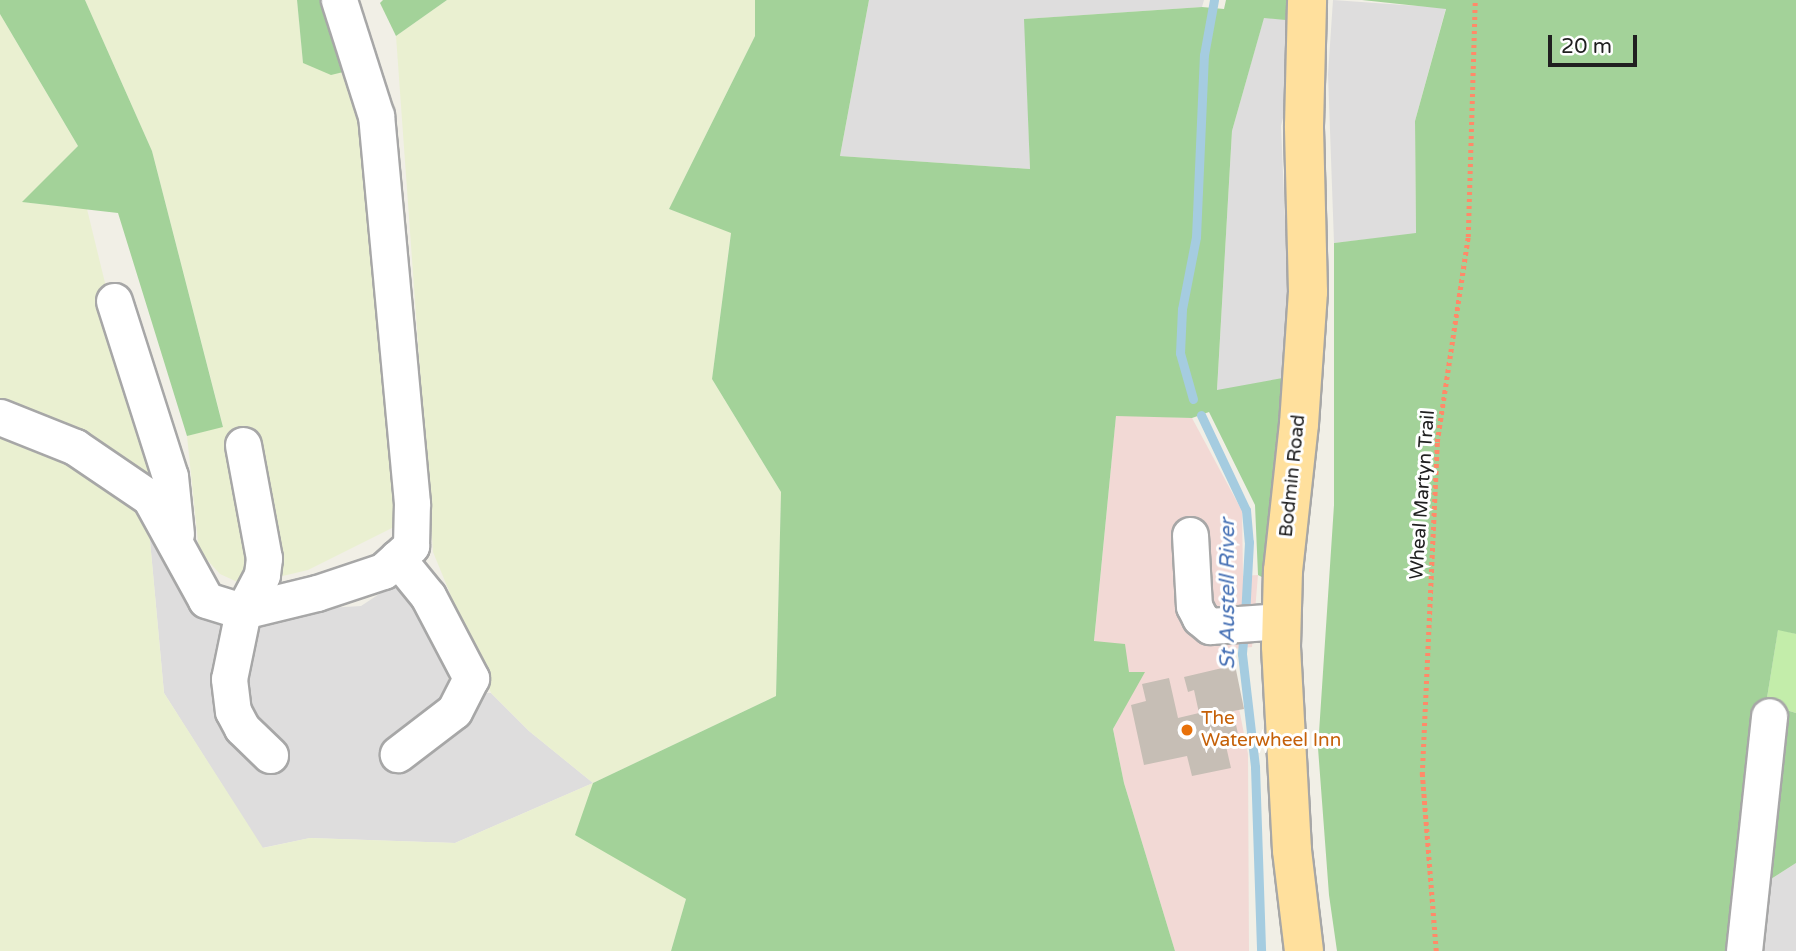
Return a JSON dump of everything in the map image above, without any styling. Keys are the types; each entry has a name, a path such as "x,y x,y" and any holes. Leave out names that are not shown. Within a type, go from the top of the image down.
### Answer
{"main road":[{"name":"Bodmin Road","path":"1304,951 1292,850 1258,623 1283,571 1299,424 1308,292 1304,126 1307,0"}],"lane":[{"path":"0,416 75,447 150,498 206,600 243,611 317,593 383,571 411,546 412,503 376,116 339,0"},
{"path":"114,301 170,476 176,541"},
{"path":"243,445 264,558 262,575 243,611 229,679 233,711 242,728 271,755"},
{"path":"1190,535 1194,606 1200,618 1210,626 1258,623"},
{"path":"397,558 428,596 471,678 454,710 398,754"},
{"path":"1744,951 1769,716"}],"path":[{"name":"Wheal Martyn Trail","path":"1436,951 1423,761 1437,442 1468,237 1475,0"}],"shaded area":[{"path":"869,0 1204,0 1202,7 1025,19 1030,169 840,156"},
{"path":"1333,0 1446,8 1415,121 1416,234 1334,243 1328,74"},
{"path":"1264,17 1306,22 1281,126 1286,242 1305,374 1217,391 1232,131"},
{"path":"1116,415 1192,418 1242,511 1243,576 1258,575 1252,647 1233,649 1231,668 1248,754 1249,951 1175,951 1124,783 1113,729 1144,672 1129,672 1094,642"},
{"path":"148,519 191,603 261,612 361,606 399,581 419,598 448,667 448,691 491,693 529,731 593,783 455,843 310,838 262,848 164,693"},
{"path":"1796,863 1796,951 1727,951 1733,903"}],"green space":[{"path":"0,0 85,0 152,151 223,427 187,436 118,213 22,202 78,146 0,14"},
{"path":"85,0 297,0 303,63 372,65 398,525 308,570 244,585 220,574 199,551 187,436 223,426 152,151"},
{"path":"297,0 340,0 372,65 331,75 303,63"},
{"path":"383,0 447,0 396,36 380,3"},
{"path":"447,0 755,0 755,36 669,209 731,232 712,379 781,492 776,696 593,783 529,731 491,693 433,552 396,36"},
{"path":"755,0 869,0 840,156 1030,169 1024,19 1202,7 1224,9 1226,0 1305,0 1306,22 1264,18 1232,131 1217,390 1305,374 1291,592 1258,575 1255,505 1209,412 1192,418 1116,416 1094,641 1125,644 1129,672 1145,672 1113,729 1124,783 1175,951 671,951 686,899 575,835 593,783 776,696 781,492 712,379 731,233 669,209 755,36"},
{"path":"1362,0 1796,0 1796,634 1778,630 1766,704 1796,713 1796,863 1733,903 1727,951 1337,951 1329,895 1318,748 1334,505 1334,243 1416,233 1415,121 1446,9"},
{"path":"0,14 78,146 23,202 87,209 154,484 148,519 164,693 263,848 310,838 455,843 593,783 686,899 671,951 0,951"},
{"path":"1778,629 1796,634 1796,713 1766,704"}],"building":[{"name":"The Waterwheel Inn","path":"1235,665 1244,709 1233,711 1240,743 1226,746 1231,768 1192,776 1187,756 1144,765 1131,705 1146,701 1142,684 1169,678 1178,718 1199,713 1194,690 1188,692 1184,677"}],"waterway":[{"name":"St Austell River","path":"1193,399 1180,353 1182,309 1196,237 1204,55 1214,0"},
{"name":"St Austell River","path":"1201,415 1246,510 1249,542 1245,616"},
{"name":"St Austell River","path":"1244,630 1242,654 1255,767 1261,951"}],"place":[{"name":"The Waterwheel Inn","path":"1187,730"}]}
